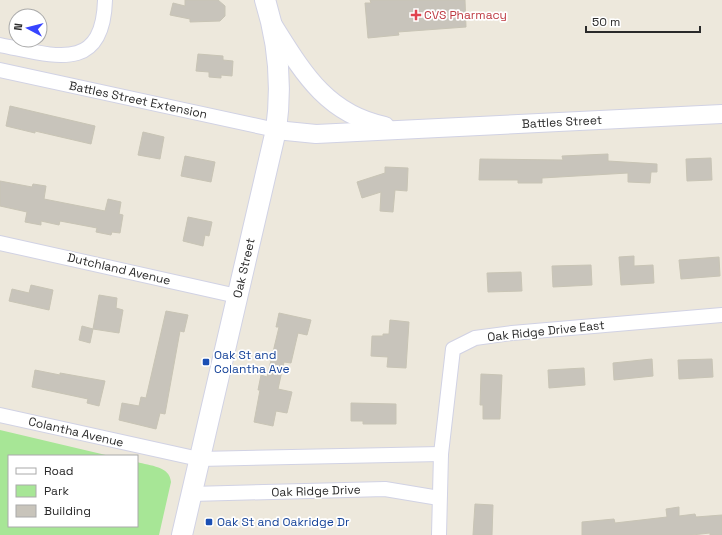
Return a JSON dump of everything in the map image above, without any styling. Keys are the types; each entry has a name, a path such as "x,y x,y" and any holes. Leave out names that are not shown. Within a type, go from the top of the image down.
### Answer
{"main road":[{"name":"Oak Street","path":"182,535 276,130 278,84 276,54 271,23 265,0"}],"street":[{"path":"0,45 64,56 86,49 95,43 101,32 106,0"},
{"name":"Battles Street","path":"271,23 300,69 323,95 356,117 401,129"},
{"name":"Battles Street Extension","path":"0,70 276,130"},
{"name":"Battles Street","path":"276,130 316,134 722,114"},
{"name":"Dutchland Avenue","path":"0,243 237,296"},
{"name":"Oak Ridge Drive East","path":"441,454 453,349 475,338 512,333 722,315"},
{"name":"Colantha Avenue","path":"0,415 199,460"},
{"path":"199,460 441,454 439,535"},
{"name":"Oak Ridge Drive","path":"191,494 385,490 439,498"}],"green space":[{"path":"0,430 106,455 8,455 8,527 138,527 138,462 163,470 170,477 171,482 159,535 0,535"}],"building":[{"path":"185,0 218,0 225,6 225,16 220,21 190,22 190,19 170,15 173,3 185,6"},
{"name":"CVS Pharmacy","path":"370,0 465,0 466,27 398,32 399,35 368,38 365,3 371,3"},
{"path":"198,54 223,56 223,60 233,61 232,76 221,75 221,78 209,77 209,72 196,71"},
{"path":"10,106 95,126 91,144 6,126"},
{"path":"143,132 164,137 160,159 138,155"},
{"path":"608,154 608,161 657,164 657,172 651,172 650,183 628,182 628,173 542,178 542,183 518,183 518,180 479,180 480,159 563,160 562,156"},
{"path":"185,156 215,162 211,182 181,176"},
{"path":"711,158 712,180 687,181 686,159"},
{"path":"385,167 408,168 407,191 395,190 393,212 380,211 381,192 362,198 357,182 385,173"},
{"path":"0,181 32,187 33,184 46,186 44,199 105,211 108,199 121,202 119,214 123,215 120,233 112,232 111,235 96,232 97,228 60,221 59,225 41,221 41,225 25,222 27,212 0,206"},
{"path":"188,217 212,222 209,236 205,235 203,246 183,241"},
{"path":"634,256 634,266 653,265 654,283 621,285 619,257"},
{"path":"719,257 720,276 681,279 679,260"},
{"path":"591,265 592,285 553,287 552,266"},
{"path":"521,272 522,291 488,292 487,273"},
{"path":"31,285 53,290 49,310 9,301 12,289 29,293"},
{"path":"99,295 117,298 116,308 123,310 119,333 93,329"},
{"path":"166,311 188,315 184,332 180,331 165,414 160,413 156,429 119,420 122,403 139,406 141,397 146,398"},
{"path":"279,313 311,320 307,335 298,333 291,363 284,362 278,389 292,392 287,413 276,411 273,426 254,422 260,390 258,390 261,375 267,377 279,327 276,327"},
{"path":"390,320 409,322 406,368 387,367 388,357 371,356 372,336 383,336 383,334 389,334"},
{"path":"82,326 93,329 90,343 79,340"},
{"path":"652,359 653,376 614,380 613,363"},
{"path":"712,359 713,377 679,379 678,360"},
{"path":"584,368 585,385 549,388 548,370"},
{"path":"35,370 105,381 99,406 87,403 88,399 32,387"},
{"path":"481,374 502,375 500,419 483,419 483,405 480,405"},
{"path":"351,403 396,404 396,424 363,424 363,421 351,421"},
{"path":"475,504 493,505 492,535 473,535"},
{"path":"679,507 679,516 695,514 696,517 722,515 722,535 710,535 710,533 692,535 582,535 582,522 614,519 615,523 667,517 666,509"}],"place":[{"name":"CVS Pharmacy","path":"416,15"},
{"name":"Oak St and Colantha Ave","path":"206,362"},
{"name":"Oak St and Oakridge Dr","path":"209,522"}]}
